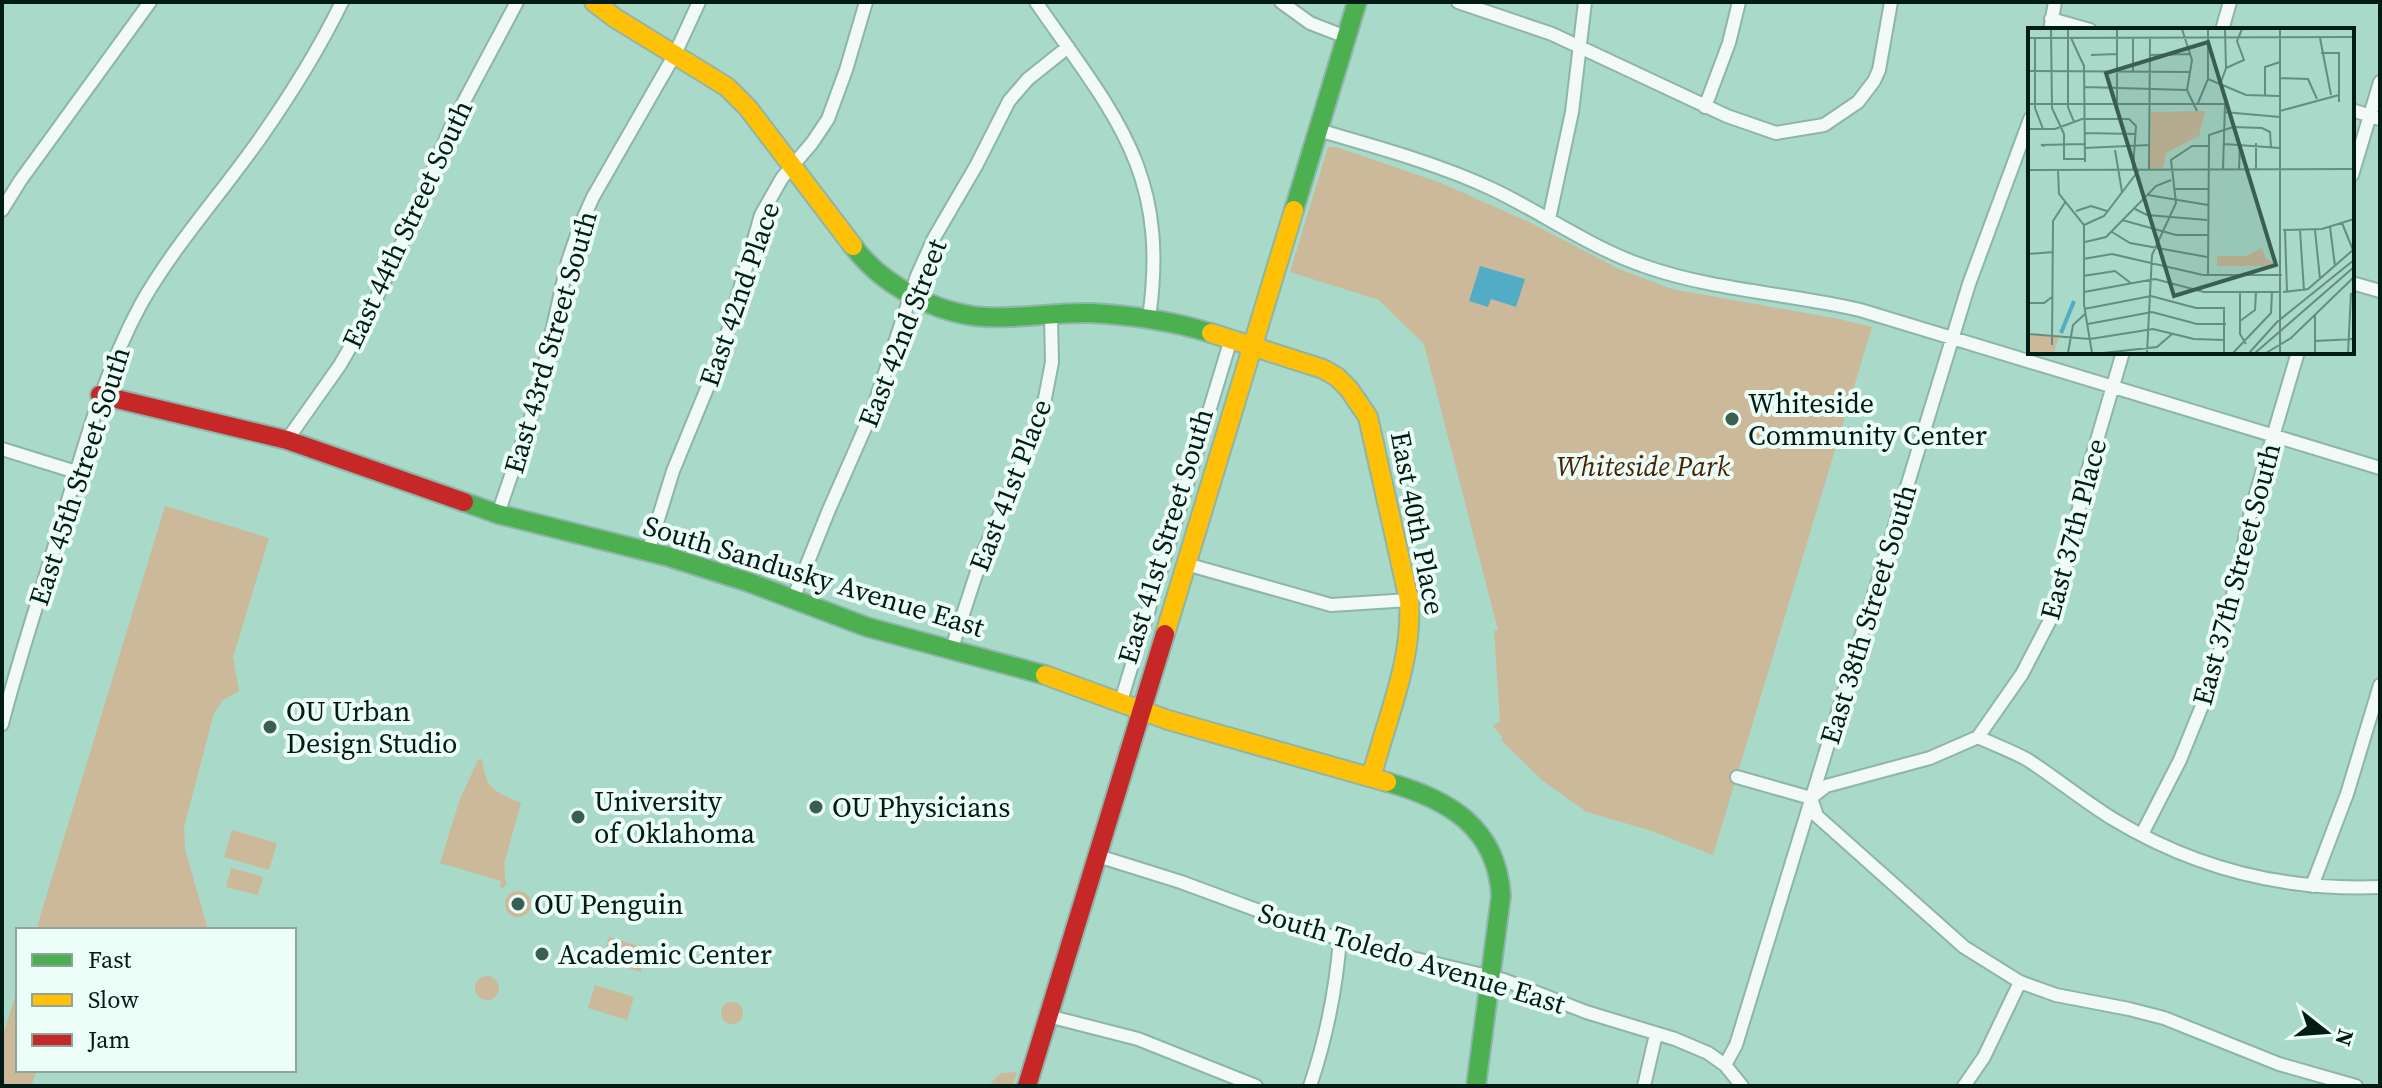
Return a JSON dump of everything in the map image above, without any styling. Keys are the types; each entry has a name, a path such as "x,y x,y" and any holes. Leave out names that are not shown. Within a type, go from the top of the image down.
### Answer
{"street":[{"path":"2,210 150,2"},
{"name":"East 45th Street South","path":"2,724 100,395 141,304 197,220 269,126 311,61 342,2"},
{"name":"East 44th Street South","path":"287,440 340,365 367,318 453,122 517,2"},
{"name":"East 40th Place","path":"594,2 727,87 748,108 794,166 857,251 879,273 911,295 973,316 1014,318 1103,314 1176,322 1308,363 1337,377 1361,403 1368,417 1412,625 1407,662 1372,775"},
{"name":"East 43rd Street South","path":"498,514 536,402 568,261 580,226 593,197 675,54 699,2"},
{"name":"East 42nd Place","path":"648,552 673,471 722,352 761,215 771,194 828,119 866,2"},
{"path":"1036,2 1121,125 1144,179 1155,242 1149,318"},
{"path":"1281,2 1310,23 1346,37"},
{"name":"East 41st Street South","path":"1027,1086 1357,2"},
{"path":"1458,2 1552,34 1738,122 1776,133 1811,129 1842,115 1858,102 1874,81 1883,57 1891,2"},
{"path":"1549,219 1570,127 1585,2"},
{"path":"1705,107 1729,43 1739,2"},
{"path":"2055,2 2050,24 2077,28"},
{"path":"2223,28 2230,2"},
{"name":"East 42nd Street","path":"793,599 872,412 911,295 934,238 1009,101 1028,79 1068,47"},
{"path":"2354,170 2375,117 2380,82"},
{"path":"2354,111 2375,117"},
{"name":"East 38th Street South","path":"1725,1065 1736,1045 1987,230 2028,124"},
{"path":"1318,130 1465,176 1627,259 1678,278 1723,288 1827,303 2380,468"},
{"path":"2354,284 2380,291"},
{"name":"East 41st Place","path":"951,651 983,553 1041,419 1052,362 1051,315"},
{"name":"East 41st Street South","path":"1121,701 1231,339"},
{"name":"East 37th Place","path":"1978,737 2022,674 2049,622 2060,589 2087,474 2122,354"},
{"name":"East 37th Street South","path":"2142,834 2185,748 2210,686 2251,511 2297,354"},
{"name":"South Sandusky Avenue East","path":"100,395 287,440 498,514 706,568 867,627 1051,677 1168,720 1372,775 1436,799 1470,821 1493,857 1500,878 1501,896 1476,1086"},
{"path":"2,449 76,472"},
{"path":"1186,564 1331,605 1409,600"},
{"path":"2312,886 2347,794 2380,685"},
{"path":"1811,798 1826,786 1930,758 1978,737 2025,759 2092,805 2172,850 2256,878 2312,886 2380,887"},
{"path":"1737,777 1811,798"},
{"path":"1811,798 1817,816 1964,947 2020,982 2056,995 2164,1018 2279,1064 2356,1086"},
{"name":"South Toledo Avenue East","path":"1098,856 1340,939 1491,977 1599,1017 1693,1046 1725,1065"},
{"path":"1310,1086 1320,1057 1334,992 1340,939"},
{"path":"1964,1086 1984,1057 2020,982"},
{"path":"1048,1016 1138,1039 1256,1086"},
{"path":"1644,1086 1656,1034"},
{"path":"1725,1065 1742,1086"}],"green space":[{"name":"Whiteside Park","path":"1328,147 1336,147 1441,183 1529,222 1619,269 1672,289 1872,327 1713,855 1652,831 1587,812 1543,781 1501,740 1503,738 1493,726 1500,721 1494,631 1498,630 1424,344 1379,300 1290,272"},
{"path":"165,506 269,538 233,657 239,691 223,700 214,713 184,827 185,849 207,928 37,928"},
{"path":"482,759 489,784 521,803 504,864 506,885 503,888 500,887 501,881 440,863 460,799 478,760"},
{"path":"232,830 277,843 269,870 224,857"},
{"path":"231,868 263,877 258,895 226,887"},
{"path":"518,891 527,895 531,904 527,913 518,917 509,913 505,904 509,895"},
{"path":"609,937 648,949 641,972 602,960"},
{"path":"487,976 496,979 499,988 496,997 487,1000 478,997 475,988 478,979"},
{"path":"595,985 634,997 627,1020 588,1008"},
{"path":"16,994 16,1072 36,1072 31,1086 2,1086 2,1039"},
{"path":"732,1002 740,1005 743,1013 740,1021 732,1024 724,1021 721,1013 724,1005"},
{"path":"1017,1072 1013,1086 988,1086 1001,1073"}],"water":[{"path":"1480,266 1525,279 1516,307 1491,299 1488,307 1469,301"}],"traffic: fast":[{"path":"1294,210 1357,2"},
{"path":"853,246 895,285 929,304 966,315 1105,314 1166,322 1211,333"},
{"path":"464,502 498,514 666,556 748,582 867,627 1045,675"},
{"path":"1387,782 1430,797 1465,820 1490,851 1497,872 1501,896 1476,1086"}],"traffic: slow":[{"path":"594,2 727,87 748,108 853,246"},
{"path":"1165,634 1294,210"},
{"path":"1211,333 1323,369 1349,389 1368,417 1409,600 1403,667 1372,775"},
{"path":"1045,675 1168,720 1387,782"}],"traffic: jam":[{"path":"100,395 287,440 464,502"},
{"path":"1027,1086 1165,634"}],"place":[{"name":"Whiteside Community Center","path":"1732,419"},
{"name":"OU Urban Design Studio","path":"270,727"},
{"name":"OU Physicians","path":"816,807"},
{"name":"University of Oklahoma","path":"578,817"},
{"name":"OU Penguin","path":"518,904"},
{"name":"Academic Center","path":"542,954"}]}
